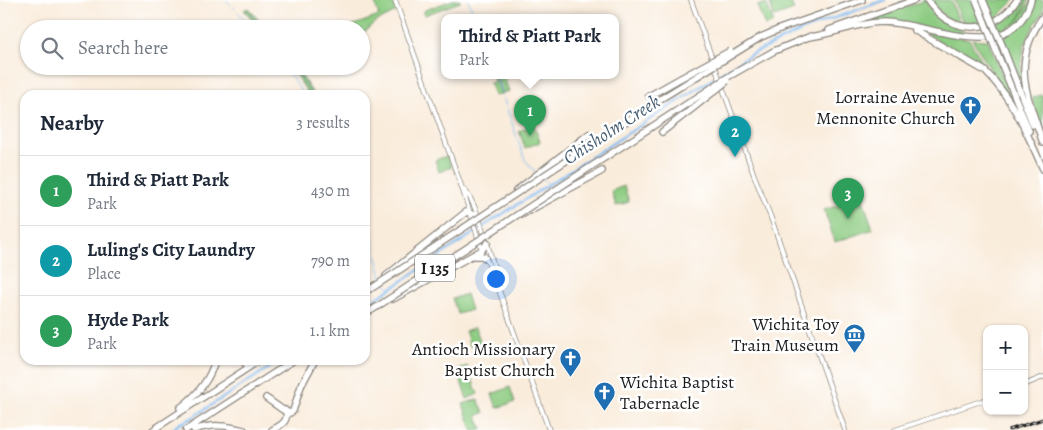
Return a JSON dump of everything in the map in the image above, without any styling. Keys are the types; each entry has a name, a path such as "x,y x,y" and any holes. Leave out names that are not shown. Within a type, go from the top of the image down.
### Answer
{"highway":[{"path":"837,9 856,0"},
{"path":"837,9 862,0"},
{"name":"I 135","path":"372,310 498,226 760,58 809,37 915,0"},
{"path":"927,0 941,17 953,24 974,27 987,25 999,19 1012,8 1017,0"},
{"path":"976,0 1020,90 1023,108 1043,149"},
{"path":"983,0 998,46"},
{"path":"809,37 883,22 959,35 989,37 1014,27 1025,14 1030,2"},
{"name":"I 135","path":"372,288 498,204 761,37 837,9"},
{"path":"1043,16 1035,28 1027,47 1020,90 1023,108 1043,168"},
{"path":"898,24 919,31 985,70 1004,95 1023,108 1043,143"},
{"path":"649,96 726,53 761,37"},
{"path":"662,132 760,58"},
{"path":"498,204 589,134"},
{"path":"498,226 602,171"},
{"path":"372,288 466,212 475,215 475,220"},
{"path":"372,310 482,250 487,243"},
{"path":"461,262 475,256 485,258"},
{"path":"152,430 187,403 202,387 213,365"},
{"path":"152,430 252,365"},
{"path":"186,430 286,365"},
{"path":"266,398 290,413 294,408 301,386 313,365"},
{"path":"272,430 287,418 285,410"},
{"path":"194,430 215,425 244,430"}],"main road":[{"path":"395,0 469,212"},
{"path":"692,0 845,430"},
{"path":"462,188 466,191 475,220 478,239 496,282 549,430"},
{"path":"475,220 487,243 497,277 496,282"},
{"path":"1028,384 1043,377"},
{"path":"1038,380 1043,381"},
{"path":"896,430 983,400"}],"green space":[{"path":"374,0 392,0 396,12 370,27 370,20 368,20 379,16"},
{"path":"453,0 460,0 460,2 425,15 423,14 425,10"},
{"path":"769,0 790,0 794,10 774,17"},
{"path":"925,0 936,15 960,29 966,35 864,22"},
{"path":"929,0 951,0 960,25 950,22"},
{"path":"954,0 972,0 982,25 964,26"},
{"path":"986,0 1015,0 994,21"},
{"path":"1020,0 1029,0 1017,22 999,33 996,24 1004,19"},
{"path":"1032,0 1043,0 1043,12 1024,46 1021,67 1022,86 1001,37 1009,33"},
{"path":"766,3 774,23 765,26 757,6"},
{"path":"248,8 259,20 253,20 244,10"},
{"path":"922,31 969,39 987,70"},
{"path":"972,39 988,40 1010,94 1006,95"},
{"path":"296,75 301,75 311,90 306,90"},
{"path":"493,79 495,79 501,94 494,96 490,83 494,82"},
{"path":"498,79 504,79 509,91 503,93"},
{"path":"1043,96 1043,135 1032,98"},
{"path":"534,125 540,142 525,148 519,131"},
{"path":"447,156 452,167 439,172 435,160"},
{"path":"624,186 629,202 616,206 611,191"},
{"path":"862,197 873,229 835,242 824,210"},
{"path":"466,294 471,310 458,314 452,299"},
{"path":"475,327 481,343 470,346 465,331"},
{"path":"467,366 478,394 467,399 457,370"},
{"path":"510,387 515,402 497,408 492,394"},
{"path":"478,399 484,413 477,415 482,430 472,430 463,404"}],"waterway":[{"path":"226,0 235,9"},
{"path":"468,0 474,14"},
{"name":"Chisholm Creek","path":"370,303 487,224 750,55 807,28 885,0"},
{"path":"238,12 246,20"},
{"path":"290,75 301,90"},
{"path":"496,79 525,160 535,172"},
{"name":"Chisholm Creek","path":"542,178 550,185"},
{"path":"370,233 382,277"},
{"path":"385,283 390,288"},
{"name":"Chisholm Creek","path":"172,430 273,365"}],"railway":[{"path":"1009,430 1043,419"}],"place":[{"name":"Lorraine Avenue Mennonite Church","path":"971,126"},
{"name":"Third & Piatt Park","path":"530,136"},
{"name":"Luling's City Laundry","path":"735,157"},
{"name":"Hyde Park","path":"848,219"},
{"name":"Wichita Toy Train Museum","path":"855,353"},
{"name":"Antioch Missionary Baptist Church","path":"571,378"},
{"name":"Wichita Baptist Tabernacle","path":"604,411"}]}
